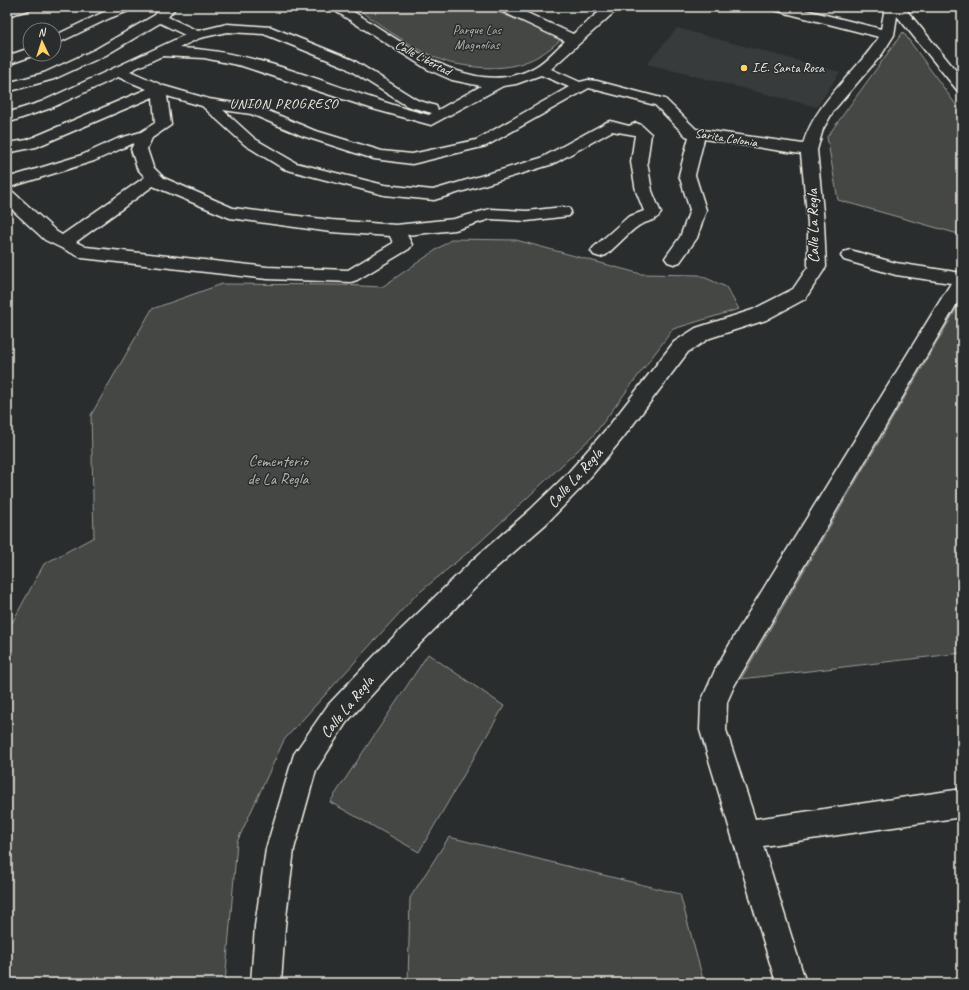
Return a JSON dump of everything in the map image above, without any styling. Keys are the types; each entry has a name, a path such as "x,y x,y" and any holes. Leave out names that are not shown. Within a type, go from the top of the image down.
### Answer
{"street":[{"path":"7,12 24,7"},
{"path":"62,37 105,15 126,7"},
{"name":"Calle Libertad","path":"336,7 408,53 446,74 484,83 510,81 541,70 613,7"},
{"path":"504,7 574,40"},
{"path":"779,7 888,35"},
{"name":"Calle La Regla","path":"266,983 270,926 280,849 304,764 337,714 388,658 483,565 538,517 574,481 615,434 681,347 703,333 759,315 799,294 818,267 816,223 809,150 815,130 828,108 875,54 888,35 892,7"},
{"path":"898,7 962,87"},
{"path":"7,88 49,76 101,52 165,13 196,35"},
{"path":"7,118 46,104 120,72 158,52 196,35 228,28 266,30 348,63 412,103 443,113"},
{"path":"158,52 218,55 297,78 405,114 431,120 499,82"},
{"path":"7,61 22,55"},
{"name":"Sarita Colonia","path":"541,70 580,87 588,84 596,85 660,102 687,131 697,135 809,150"},
{"path":"120,72 158,90 206,103 254,110 308,133 380,156 412,159 481,143 580,87"},
{"path":"7,183 88,158 122,142 146,135 163,125 158,90"},
{"path":"7,148 31,144 158,90"},
{"path":"206,103 250,142 290,166 384,190 434,196 547,161 610,126 632,131 636,128 643,134 639,162 644,191 653,212 643,219 634,221 600,251"},
{"path":"146,135 139,149 145,168 158,182 230,212 331,226 396,231 455,224 490,214 527,216 563,212"},
{"path":"674,258 688,238 698,210 687,175 697,135"},
{"path":"64,242 154,178"},
{"path":"7,196 51,236 82,252 267,272 351,276 403,245 396,231"},
{"path":"791,983 713,730 714,702 725,677 747,638 962,279 896,269 850,256"},
{"path":"745,835 962,803"}],"shaded area":[{"name":"I.E. Santa Rosa","path":"677,28 840,72 817,107 647,64"}],"green space":[{"name":"Parque Las Magnolias","path":"356,7 485,7 562,38 540,55 516,65 490,68 454,64 424,52 388,30"},
{"path":"903,32 962,113 962,235 838,200 827,137"},
{"name":"Cementerio de La Regla","path":"452,239 516,240 641,274 699,275 726,287 739,309 673,329 593,436 479,543 414,597 284,740 237,842 225,983 7,983 7,632 44,564 94,537 91,415 152,309 222,284 341,285 382,287"},
{"path":"961,301 962,653 741,679"},
{"path":"428,654 504,706 419,852 330,802"},
{"path":"449,837 680,894 704,983 408,983 410,898"}],"place":[{"name":"I.E. Santa Rosa","path":"744,68"}],"district":[{"name":"UNION PROGRESO","path":"284,103"}]}
